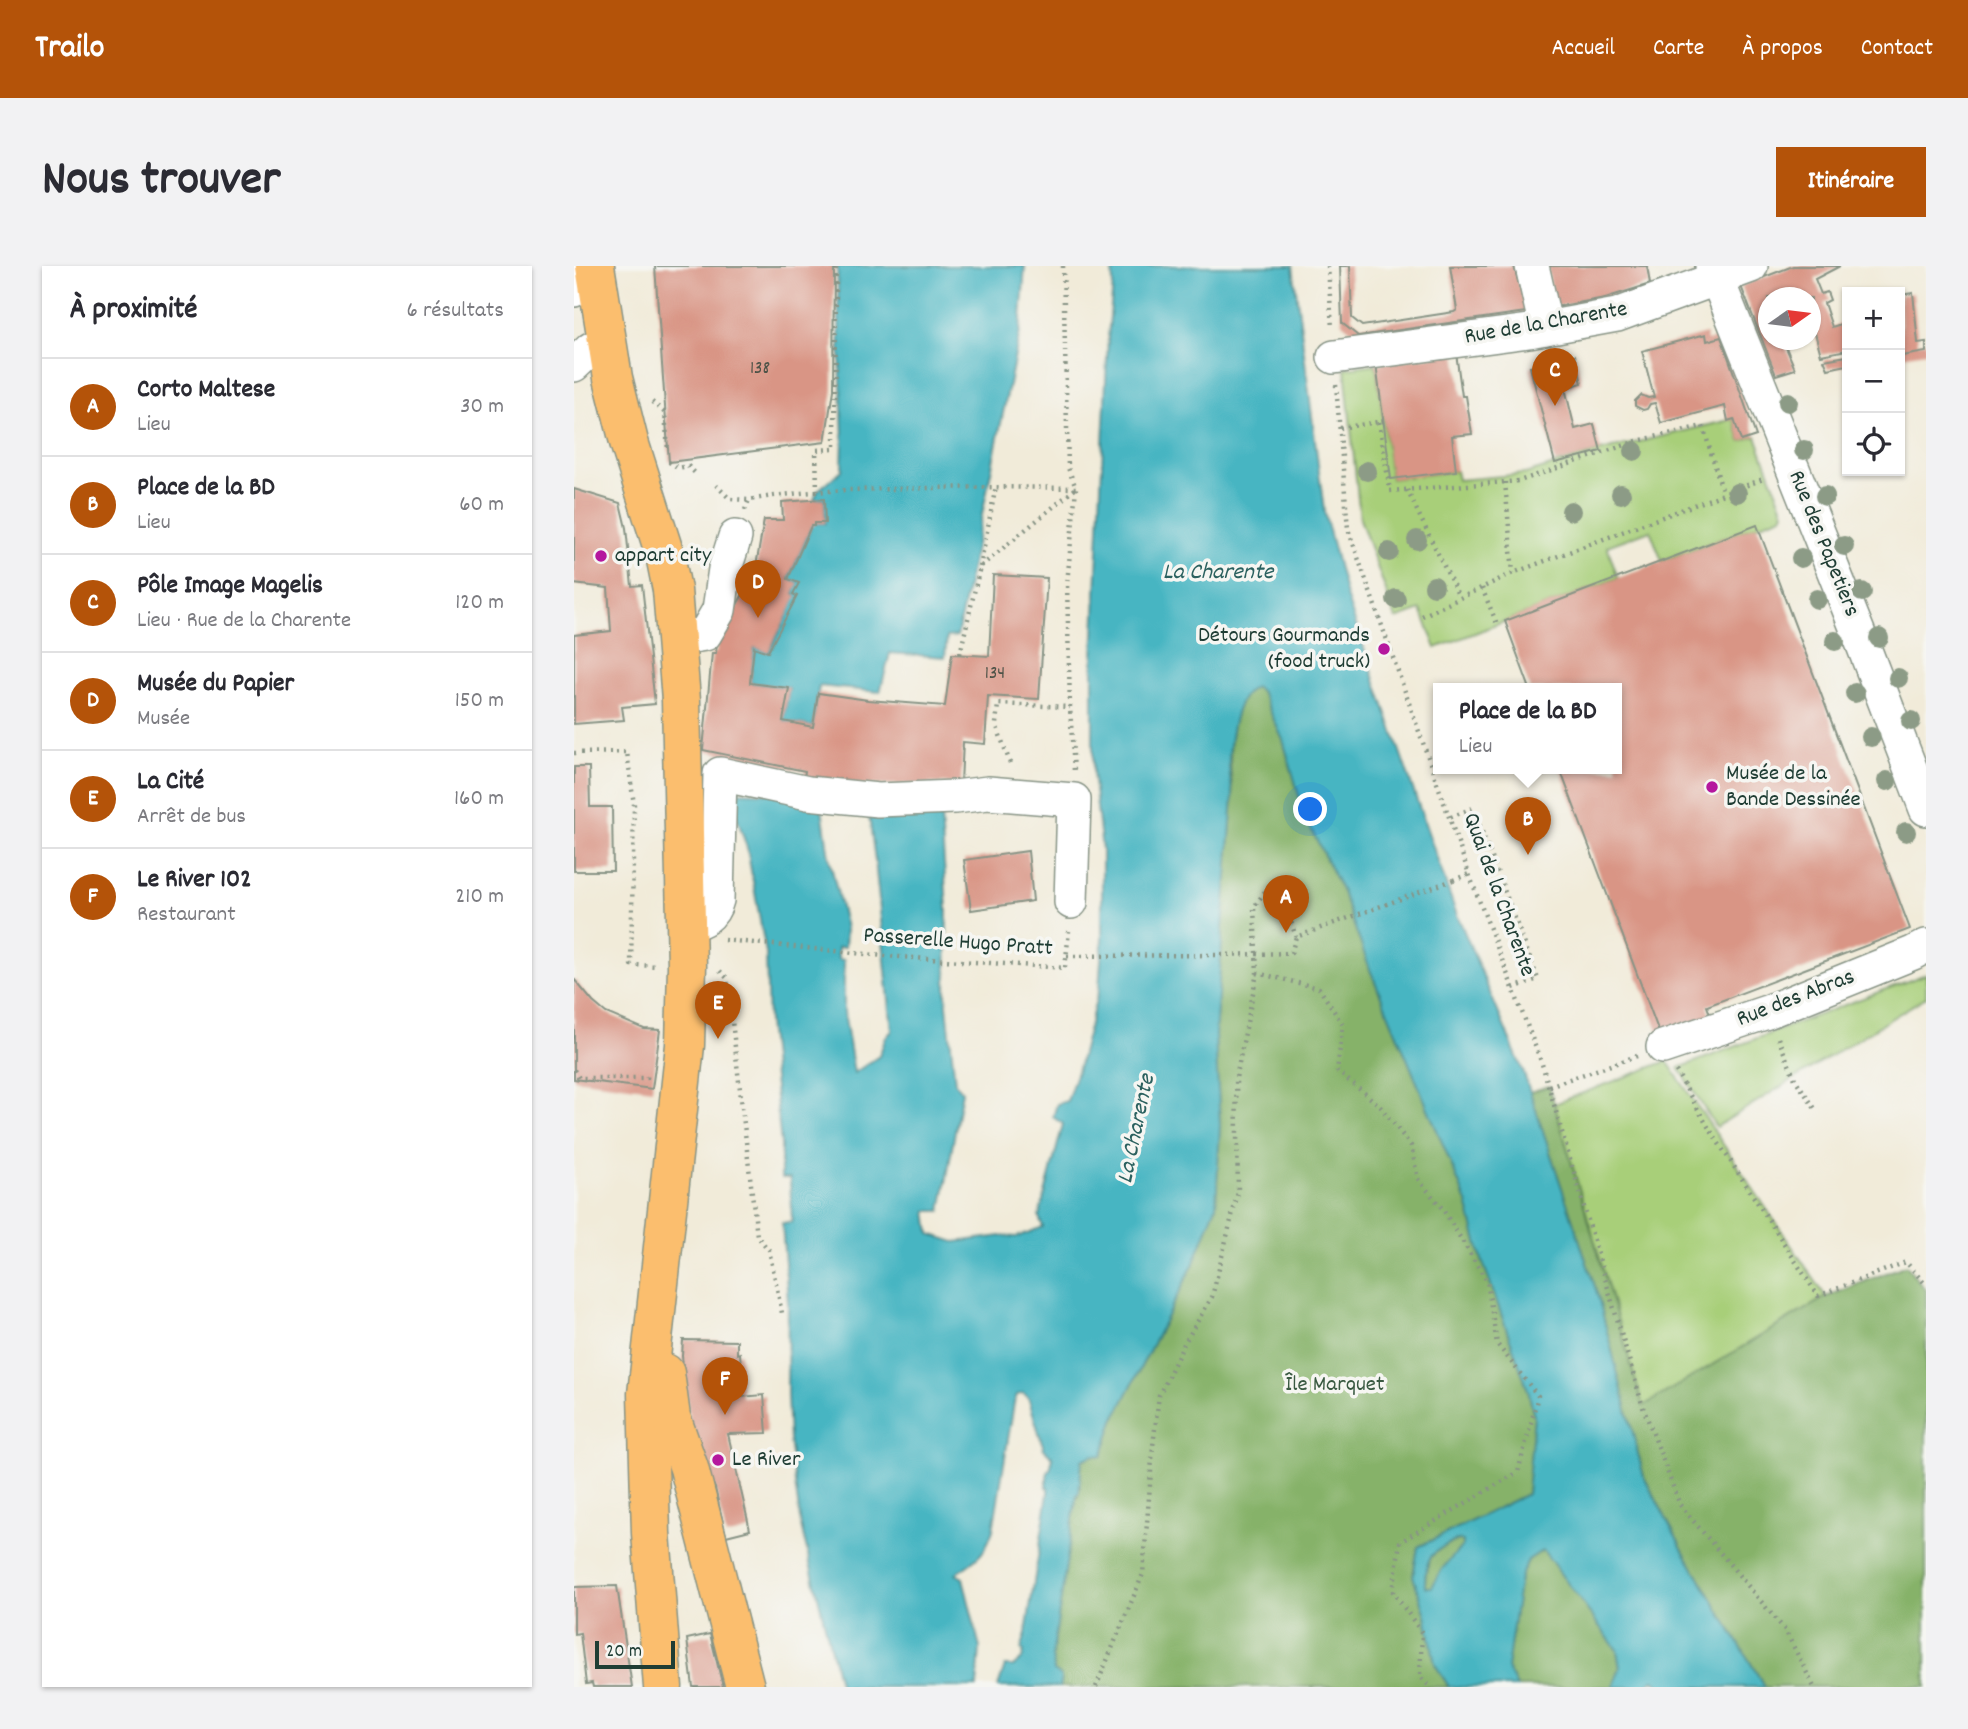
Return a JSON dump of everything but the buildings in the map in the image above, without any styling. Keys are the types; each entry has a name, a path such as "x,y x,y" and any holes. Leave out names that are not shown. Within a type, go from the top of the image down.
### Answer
{"main road":[{"path":"595,266 606,341 629,442 666,555 672,590 681,700 686,926 701,967 685,1045 647,1394 658,1499 663,1687"},
{"path":"655,1312 671,1418 689,1468 745,1687"},
{"path":"658,1499 688,1503 702,1518"}],"street":[{"path":"574,290 576,266"},
{"path":"1532,266 1546,328"},
{"name":"Rue de la Charente","path":"1334,357 1546,328 1617,315 1714,273 1751,266"},
{"name":"Rue des Papetiers","path":"1714,273 1926,808"},
{"path":"574,365 591,349 606,341"},
{"path":"675,639 705,634 719,610 725,569 735,537"},
{"path":"686,926 712,914 718,900 720,774 808,793 878,800 988,793 1074,800 1072,902"},
{"name":"Rue des Abras","path":"1663,1047 1767,1012 1926,946"}],"path":[{"path":"817,491 816,450 835,449 836,266"},
{"path":"1063,266 1068,468 1076,488 1067,584 1074,800"},
{"name":"Quai de la Charente","path":"1328,266 1349,529 1433,766"},
{"path":"644,396 665,413 668,463 678,468 688,466 697,475"},
{"path":"1340,428 1381,422 1390,491 1519,481 1637,441 1703,426 1723,493"},
{"path":"1422,616 1513,573 1793,468"},
{"path":"1505,482 1513,573"},
{"path":"716,485 730,499 749,500 783,493 817,491 989,486 1076,488"},
{"path":"960,654 996,486"},
{"path":"980,567 1076,488"},
{"path":"1407,490 1459,597"},
{"path":"735,537 749,500"},
{"path":"1482,588 1497,624"},
{"path":"1010,763 996,724 998,704 1070,707"},
{"path":"574,752 627,752 634,805 631,965 701,967 727,978 757,1236 769,1250 782,1313"},
{"name":"Quai de la Charente","path":"1436,774 1469,874 1549,1086 1643,1407 1680,1505 1785,1630 1814,1687"},
{"path":"1451,817 1473,808 1538,979 1513,988"},
{"name":"Passerelle Hugo Pratt","path":"723,940 885,956 1065,968 1067,956 1290,953 1296,937 1469,874"},
{"path":"1096,1687 1143,1574 1159,1395 1184,1343 1212,1297 1238,1192 1236,1078 1256,973 1254,907 1276,876 1296,937"},
{"path":"1256,973 1319,988 1343,1025 1337,1071 1379,1105 1411,1146 1418,1179 1442,1208 1487,1281 1497,1344 1538,1396 1518,1472 1400,1542 1393,1592 1422,1633 1420,1676 1430,1687"},
{"path":"1767,1012 1795,1079 1816,1110"},
{"path":"1549,1086 1663,1047 1707,1125 1818,1296 1906,1262 1926,1286"},
{"path":"574,1070 579,1078 647,1078 648,1066"}],"green space":[{"path":"1376,364 1391,479 1456,471 1458,480 1525,474 1601,451 1734,419 1741,441 1756,436 1784,512 1782,516 1662,561 1650,530 1607,546 1618,578 1436,648 1421,610 1396,619 1360,519 1345,368"},
{"name":"Île Marquet","path":"1256,687 1262,693 1283,740 1305,816 1342,892 1371,972 1467,1202 1480,1254 1528,1390 1534,1416 1527,1494 1418,1547 1413,1576 1426,1615 1435,1664 1449,1687 1060,1687 1061,1676 1054,1671 1052,1657 1082,1460 1093,1455 1102,1456 1114,1420 1193,1265 1216,1206 1220,1125 1215,1035 1233,796 1231,741 1241,701 1248,689"},
{"path":"1926,974 1926,997 1716,1127 1679,1068"},
{"path":"1667,1061 1826,1297 1643,1407 1554,1104"},
{"path":"1549,1086 1643,1406 1826,1297 1906,1265 1926,1290 1926,1687 1765,1687 1684,1552 1644,1477 1598,1296 1530,1092"},
{"path":"1458,1540 1463,1541 1463,1545 1439,1574 1432,1588 1425,1587 1426,1569 1432,1556 1442,1547"},
{"path":"1543,1550 1617,1650 1620,1668 1613,1687 1517,1687 1507,1668 1520,1577 1528,1560"}],"water":[{"path":"837,266 1025,266 1020,331 957,636 947,637 945,657 890,653 880,692 819,686 813,727 783,721 789,688 750,683 754,647 769,652 796,596 793,594 798,583 788,579 811,526 814,523 825,523 824,499 814,500 817,491 842,470"},
{"name":"La Charente","path":"1112,266 1293,266 1324,511 1346,596 1455,910 1523,1071 1598,1296 1644,1477 1684,1552 1765,1687 1662,1687 1654,1680 1644,1687 1613,1687 1620,1668 1617,1650 1543,1550 1528,1560 1520,1577 1507,1668 1517,1687 1449,1687 1435,1664 1426,1615 1413,1576 1418,1547 1527,1494 1534,1416 1528,1390 1480,1254 1467,1202 1371,972 1342,892 1305,816 1283,740 1262,693 1256,687 1249,691 1238,707 1230,749 1229,767 1233,796 1215,1035 1220,1125 1216,1206 1193,1265 1114,1420 1102,1456 1093,1455 1082,1460 1052,1657 1054,1671 1061,1676 1060,1687 998,1687 1005,1666 1014,1666 1022,1659 1024,1651 1021,1650 1048,1494 1048,1470 1053,1457 1044,1449 1028,1397 1023,1393 1017,1395 1014,1403 993,1530 983,1552 956,1574 963,1578 980,1648 977,1687 840,1687 801,1526 789,1440 788,1302 782,1223 792,1222 790,1178 781,1178 781,1144 768,1022 766,953 747,848 735,811 733,792 820,795 829,857 846,928 845,947 838,947 838,959 844,960 844,1012 854,1073 879,1056 886,1037 892,1031 867,801 940,800 947,909 946,995 955,1083 962,1091 941,1211 927,1211 930,1234 955,1242 1001,1236 1017,1237 1043,1227 1039,1217 1063,1124 1053,1117 1057,1104 1067,1101 1099,989 1102,850 1093,773 1093,657 1108,338","holes":["1458,1540 1463,1541 1463,1545 1442,1569 1432,1587 1425,1587 1426,1569 1431,1556 1442,1547"]}],"place":[{"name":"Pôle Image Magelis","path":"1555,406"},
{"name":"appart city","path":"601,556"},
{"name":"Musée du Papier","path":"758,618"},
{"name":"Détours Gourmands (food truck)","path":"1384,649"},
{"name":"Musée de la Bande Dessinée","path":"1712,787"},
{"name":"Place de la BD","path":"1528,855"},
{"name":"Corto Maltese","path":"1286,933"},
{"name":"La Cité","path":"718,1039"},
{"name":"Le River 102","path":"725,1415"},
{"name":"Le River","path":"718,1460"}]}
